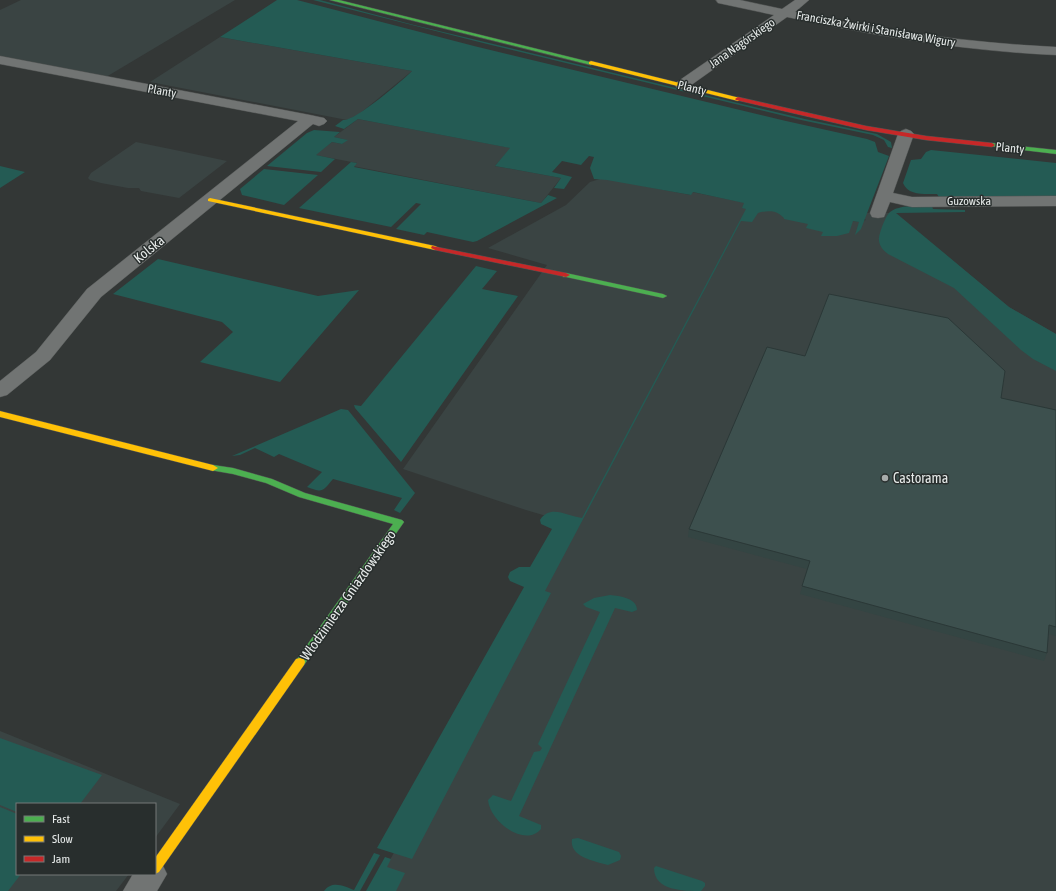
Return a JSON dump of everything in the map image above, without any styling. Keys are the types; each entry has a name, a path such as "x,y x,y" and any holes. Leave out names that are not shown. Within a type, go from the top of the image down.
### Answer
{"street":[{"name":"Planty","path":"333,0 797,113 906,134 984,145 1056,152"},
{"name":"Franciszka Żwirki i Stanisława Wigury","path":"722,0 927,41 1004,49 1056,51"},
{"name":"Jana Nagórskiego","path":"682,85 803,0"},
{"name":"Planty","path":"0,60 317,120"},
{"name":"Kolska","path":"0,391 43,356 94,292 210,200 317,120"},
{"path":"878,213 906,134"},
{"name":"Guzowska","path":"883,196 912,202 1056,200"},
{"path":"210,200 663,296"},
{"name":"Włodzimierza Gniazdowskiego","path":"0,414 218,469 233,471 270,482 302,494 399,522 156,867"},
{"path":"139,891 150,875"}],"shaded area":[{"path":"21,0 235,0 106,77 0,56 0,10"},
{"path":"220,37 412,71 358,115 347,120 150,82"},
{"path":"358,119 511,148 495,166 561,178 541,203 353,166 357,163 315,155 332,142 342,144 347,140 334,137"},
{"path":"136,142 227,161 179,198 141,191 139,188 128,188 101,183 88,178 91,173"},
{"path":"603,178 690,195 692,192 797,213 860,222 866,220 858,213 895,213 1009,307 1056,334 1056,891 373,891 577,518 543,515 403,469 547,265 488,248 566,205 590,182"},
{"path":"0,731 180,804 156,837 156,803 16,803 16,875 128,875 116,891 0,891"}],"green space":[{"path":"277,0 297,0 474,46 867,139 875,142 878,152 889,156 861,229 855,235 859,222 853,221 849,233 837,236 821,236 823,232 806,228 808,224 784,219 778,213 772,211 758,213 752,222 741,221 545,591 551,593 412,859 377,848 524,587 510,581 508,577 510,572 519,567 530,567 552,529 541,524 540,520 544,515 559,512 582,518 746,209 742,208 744,203 693,192 691,195 594,179 590,168 594,157 589,156 581,165 562,161 552,172 572,177 564,189 554,188 561,178 495,166 510,148 358,119 344,129 335,126 343,120 357,115 367,108 412,71 220,37"},
{"path":"313,0 320,0 414,25 805,119 877,134 891,142 892,148 888,147 884,140 873,135 801,120 487,44"},
{"path":"314,130 340,132 334,137 348,140 342,144 332,142 316,155 335,159 321,172 267,166 307,133"},
{"path":"931,150 1056,163 1056,196 939,197 937,194 913,192 905,187 903,183 911,160 921,159 926,152"},
{"path":"351,162 357,163 354,167 541,203 548,195 557,198 473,242 427,232 424,235 396,229 421,204 416,203 391,227 299,208"},
{"path":"0,166 25,172 0,188"},
{"path":"264,169 318,175 284,205 242,195 240,189"},
{"path":"909,206 932,206 933,209 965,210 965,212 896,213 1009,307 1056,334 1056,371 1033,359 1021,350 954,288 888,254 884,250 880,245 879,238 886,217 894,210"},
{"path":"158,259 318,296 359,290 280,382 200,362 233,332 222,322 113,294"},
{"path":"476,266 497,271 482,289 518,296 401,462 354,405 361,406"},
{"path":"341,409 348,410 415,493 400,513 394,510 402,498 333,479 327,487 319,491 307,487 322,472 279,454 274,457 255,448 240,455 232,456"},
{"path":"610,595 631,600 636,606 637,610 632,612 615,608 519,816 541,825 541,829 534,834 526,836 518,834 501,824 490,808 488,800 493,795 511,801 534,752 540,751 542,748 538,744 600,612 586,607 583,604 594,598"},
{"path":"0,738 102,775 81,803 16,803 16,812 0,805"},
{"path":"0,807 16,814 16,875 20,875 8,891 0,891"},
{"path":"578,838 619,852 621,856 620,860 608,865 590,860 578,854 572,845 572,839"},
{"path":"374,853 380,855 360,891 324,891 334,885 354,890"},
{"path":"385,857 391,859 387,867 405,873 396,891 366,891"},
{"path":"656,866 702,881 705,883 705,886 701,891 671,888 664,885 655,876 654,868"}],"building":[{"name":"Castorama","path":"829,294 948,318 1005,371 1001,398 1056,410 1056,627 1049,625 1047,653 802,586 810,561 689,529 767,347 805,356"}],"traffic: fast":[{"path":"333,0 591,63"},
{"path":"992,145 1056,152"},
{"path":"566,275 663,296"},
{"path":"213,468 233,471 269,481 302,495 399,522 300,662"}],"traffic: slow":[{"path":"591,63 738,99"},
{"path":"210,200 435,248"},
{"path":"0,414 213,468"},
{"path":"156,867 300,662"}],"traffic: jam":[{"path":"738,99 866,128 926,138 992,145"},
{"path":"435,248 566,275"}],"place":[{"name":"Castorama","path":"885,478"}]}
